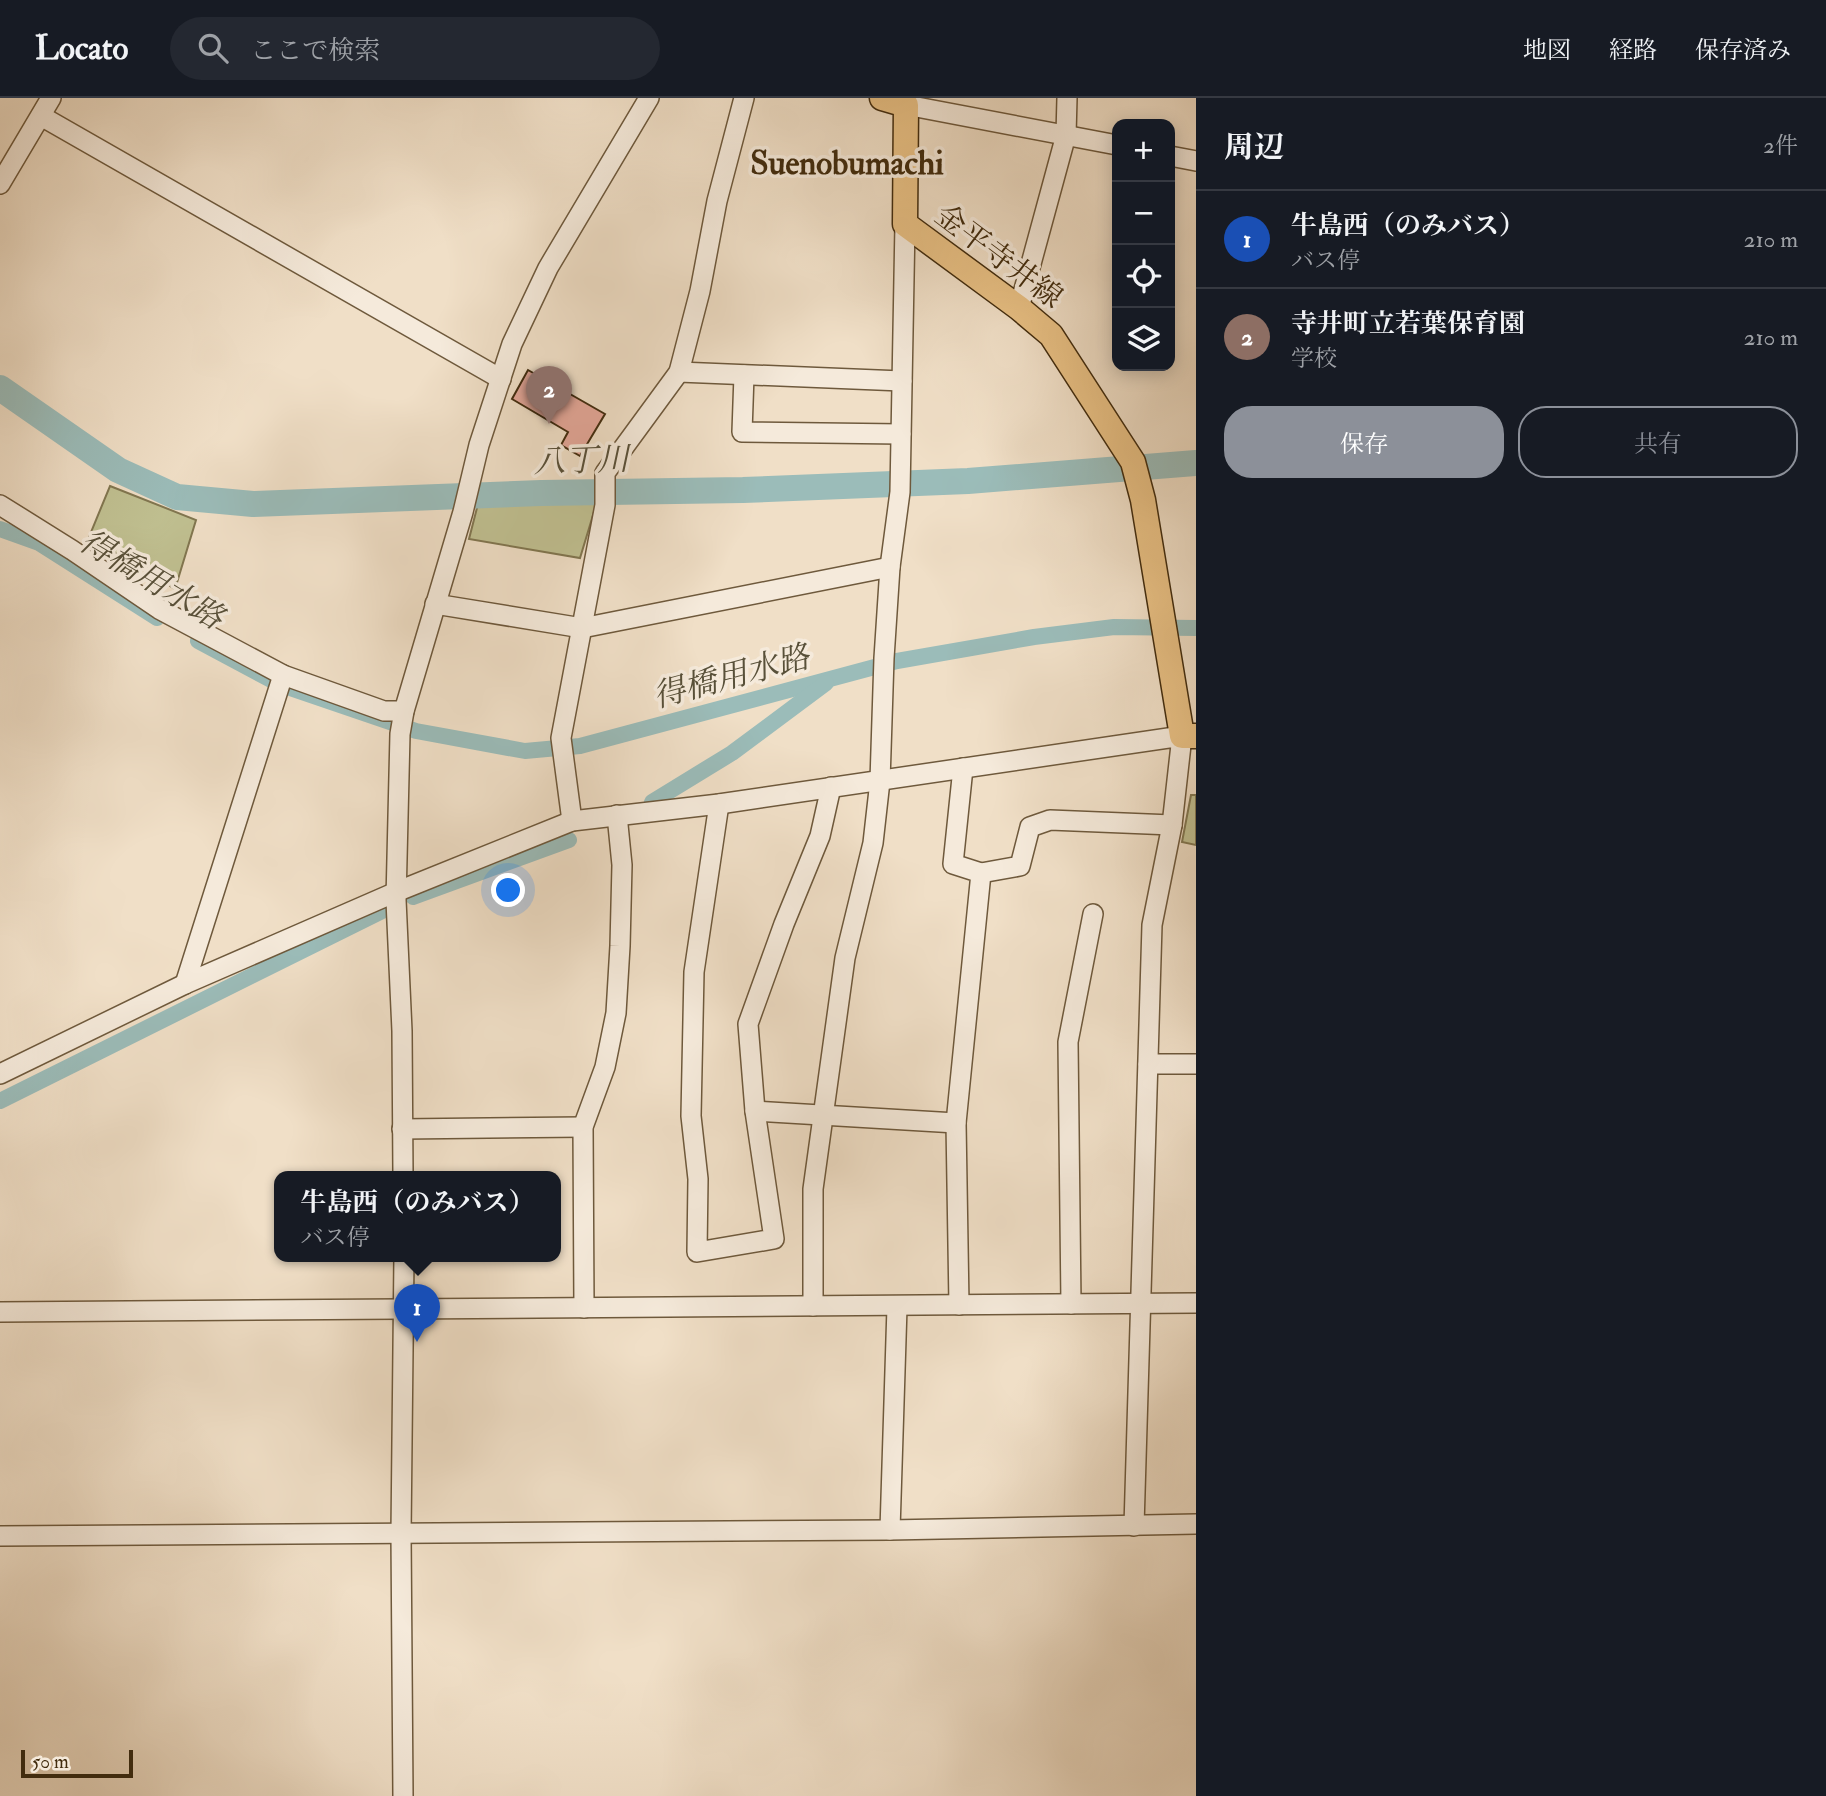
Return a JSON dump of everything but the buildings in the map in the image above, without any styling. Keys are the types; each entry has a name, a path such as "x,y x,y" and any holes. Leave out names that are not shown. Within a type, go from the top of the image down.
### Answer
{"main road":[{"name":"金平寺井線","path":"898,100 905,224 1019,308 1051,335 1133,462 1143,500 1164,625 1189,736"}],"street":[{"path":"0,184 51,98"},
{"path":"403,1171 402,1031 396,902 402,722 463,512 479,444 512,344 548,268 649,98"},
{"path":"572,821 562,748 605,505 605,473 679,372 700,290 717,201 744,98"},
{"path":"1019,308 1066,135 1067,98"},
{"path":"898,100 1112,144"},
{"path":"41,116 501,379"},
{"path":"1175,157 1196,161"},
{"path":"813,1306 813,1189 845,958 873,843 880,781 883,667 890,566 901,471 905,224"},
{"path":"679,372 902,381"},
{"path":"744,375 742,432 901,434"},
{"path":"0,505 159,609 283,675 384,711 402,722"},
{"path":"435,604 582,628 890,566"},
{"path":"185,984 283,675"},
{"path":"0,1074 185,984 396,902 572,821 719,804 1189,736 1152,925 1135,1526"},
{"path":"963,768 953,864 981,873 1020,866 1030,827 1050,820 1172,825"},
{"path":"719,804 694,972 691,1116 698,1179 697,1252 774,1238 755,1111 748,1024 784,924 820,836 831,787"},
{"path":"584,1308 583,1127 605,1067 616,1013 622,865 617,815"},
{"path":"959,1306 956,1124 981,873"},
{"path":"1071,1304 1068,1042 1093,914"},
{"path":"1148,1064 1196,1064"},
{"path":"755,1111 956,1124"},
{"path":"402,1129 583,1127"},
{"path":"403,1796 401,1534 404,1262"},
{"path":"0,1312 1196,1303"},
{"path":"890,1530 897,1307"},
{"path":"0,1536 890,1530 1196,1524"}],"green space":[{"path":"110,486 196,520 175,589 89,537"},
{"path":"597,502 580,558 469,539 478,504"},
{"path":"1191,795 1196,795 1196,845 1182,842"}],"waterway":[{"name":"八丁川","path":"0,388 118,470 177,497 253,504 968,481 1196,463"},
{"name":"得橋用水路","path":"0,529 39,543 157,618"},
{"name":"得橋用水路","path":"287,687 416,731 525,751 580,746 897,661 1034,637 1114,627 1196,628"},
{"name":"得橋用水路","path":"198,641 273,681"},
{"path":"652,802 732,753 826,683"},
{"path":"413,897 569,840"},
{"path":"0,1101 386,909"}],"place":[{"name":"寺井町立若葉保育園","path":"549,424"},
{"name":"牛島西（のみバス）","path":"417,1342"}],"district":[{"name":"Suenobumachi","path":"847,162"}]}
